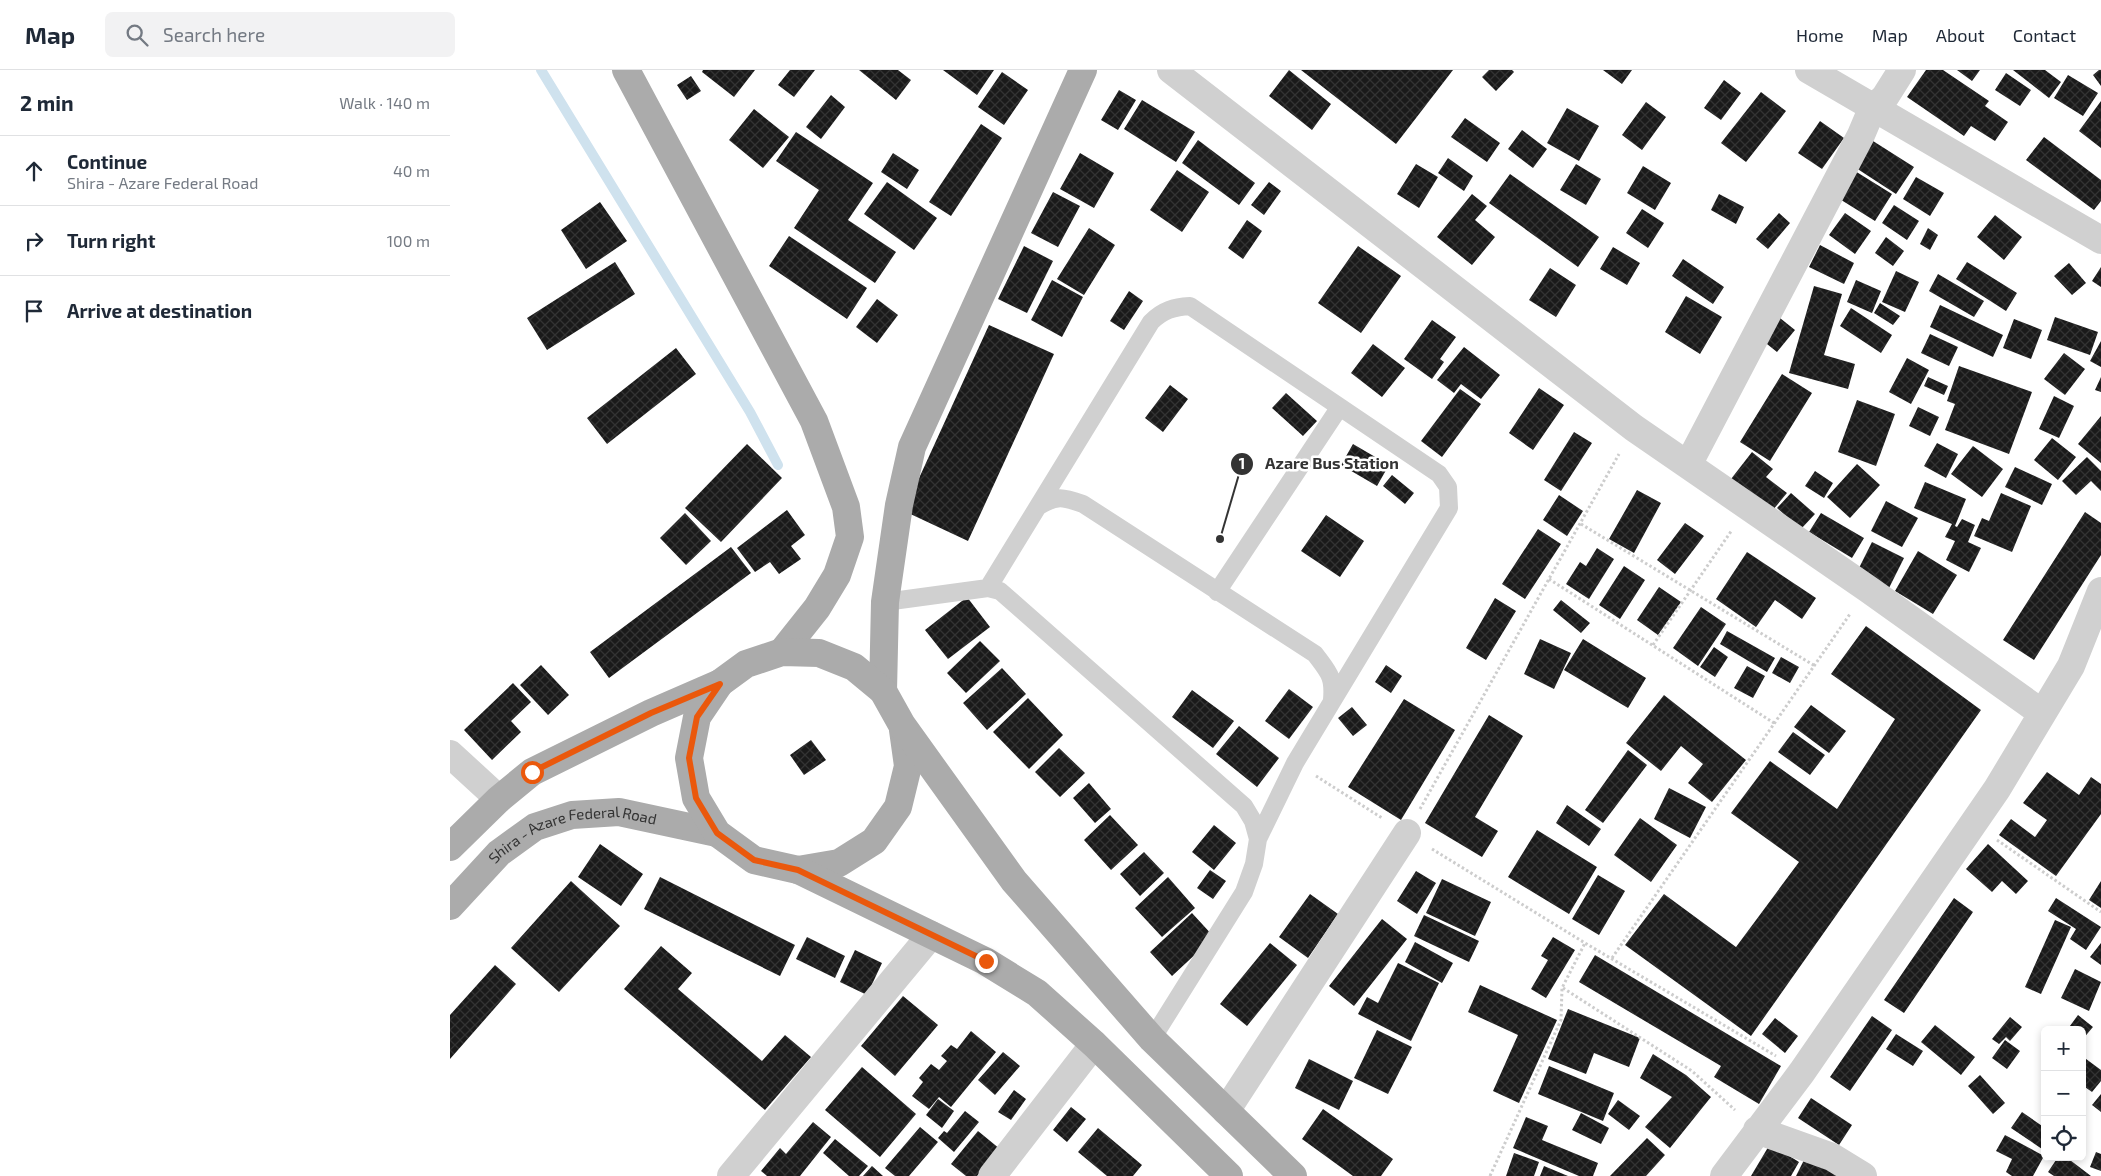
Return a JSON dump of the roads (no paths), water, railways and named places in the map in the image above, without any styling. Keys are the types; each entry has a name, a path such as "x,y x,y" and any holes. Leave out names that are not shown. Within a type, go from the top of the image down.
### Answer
{"main road":[{"path":"626,70 814,421 846,506 850,537 837,575 817,608 782,652"},
{"path":"883,691 885,602 900,505 912,447 1083,70"},
{"path":"450,847 498,799 532,772 651,713 720,684 746,664 782,652 819,653 854,667 883,691 902,725 1014,881 1152,1039 1294,1176"},
{"path":"720,684 697,717 689,758 696,798 717,833 754,860 798,870 986,961 1037,993 1094,1044 1230,1176"},
{"path":"798,870 839,863 874,841 898,807 908,766 902,725"},
{"name":"Shira - Azare Federal Road","path":"450,906 499,854 535,827 572,816 619,812 717,833"}],"street":[{"path":"1170,70 1634,428 1868,589 2042,713"},
{"path":"1809,70 1872,109 2101,240"},
{"path":"1688,466 1862,135 1872,109 1885,97 1902,70"},
{"path":"1724,1176 1802,1072 1973,823 2071,666 2101,591"},
{"path":"450,754 498,799"},
{"path":"1226,1111 1407,833"},
{"path":"731,1176 931,935"},
{"path":"992,1176 1094,1044"},
{"path":"1757,1130 1832,1157 1863,1176"}],"lane":[{"path":"988,588 1151,322 1161,312 1176,307 1190,306 1439,474 1448,487 1449,508 1295,763 1258,839 1254,864 1244,892 1152,1039"},
{"path":"1217,592 1339,408"},
{"path":"1038,506 1053,498 1067,498 1083,504 1315,654 1328,670 1334,683 1332,700"},
{"path":"885,602 988,588 1000,591 1244,806 1253,821 1258,839"}],"waterway":[{"path":"541,70 750,412 778,465"}],"place":[{"name":"Azare Bus Station","path":"1220,539"}]}
